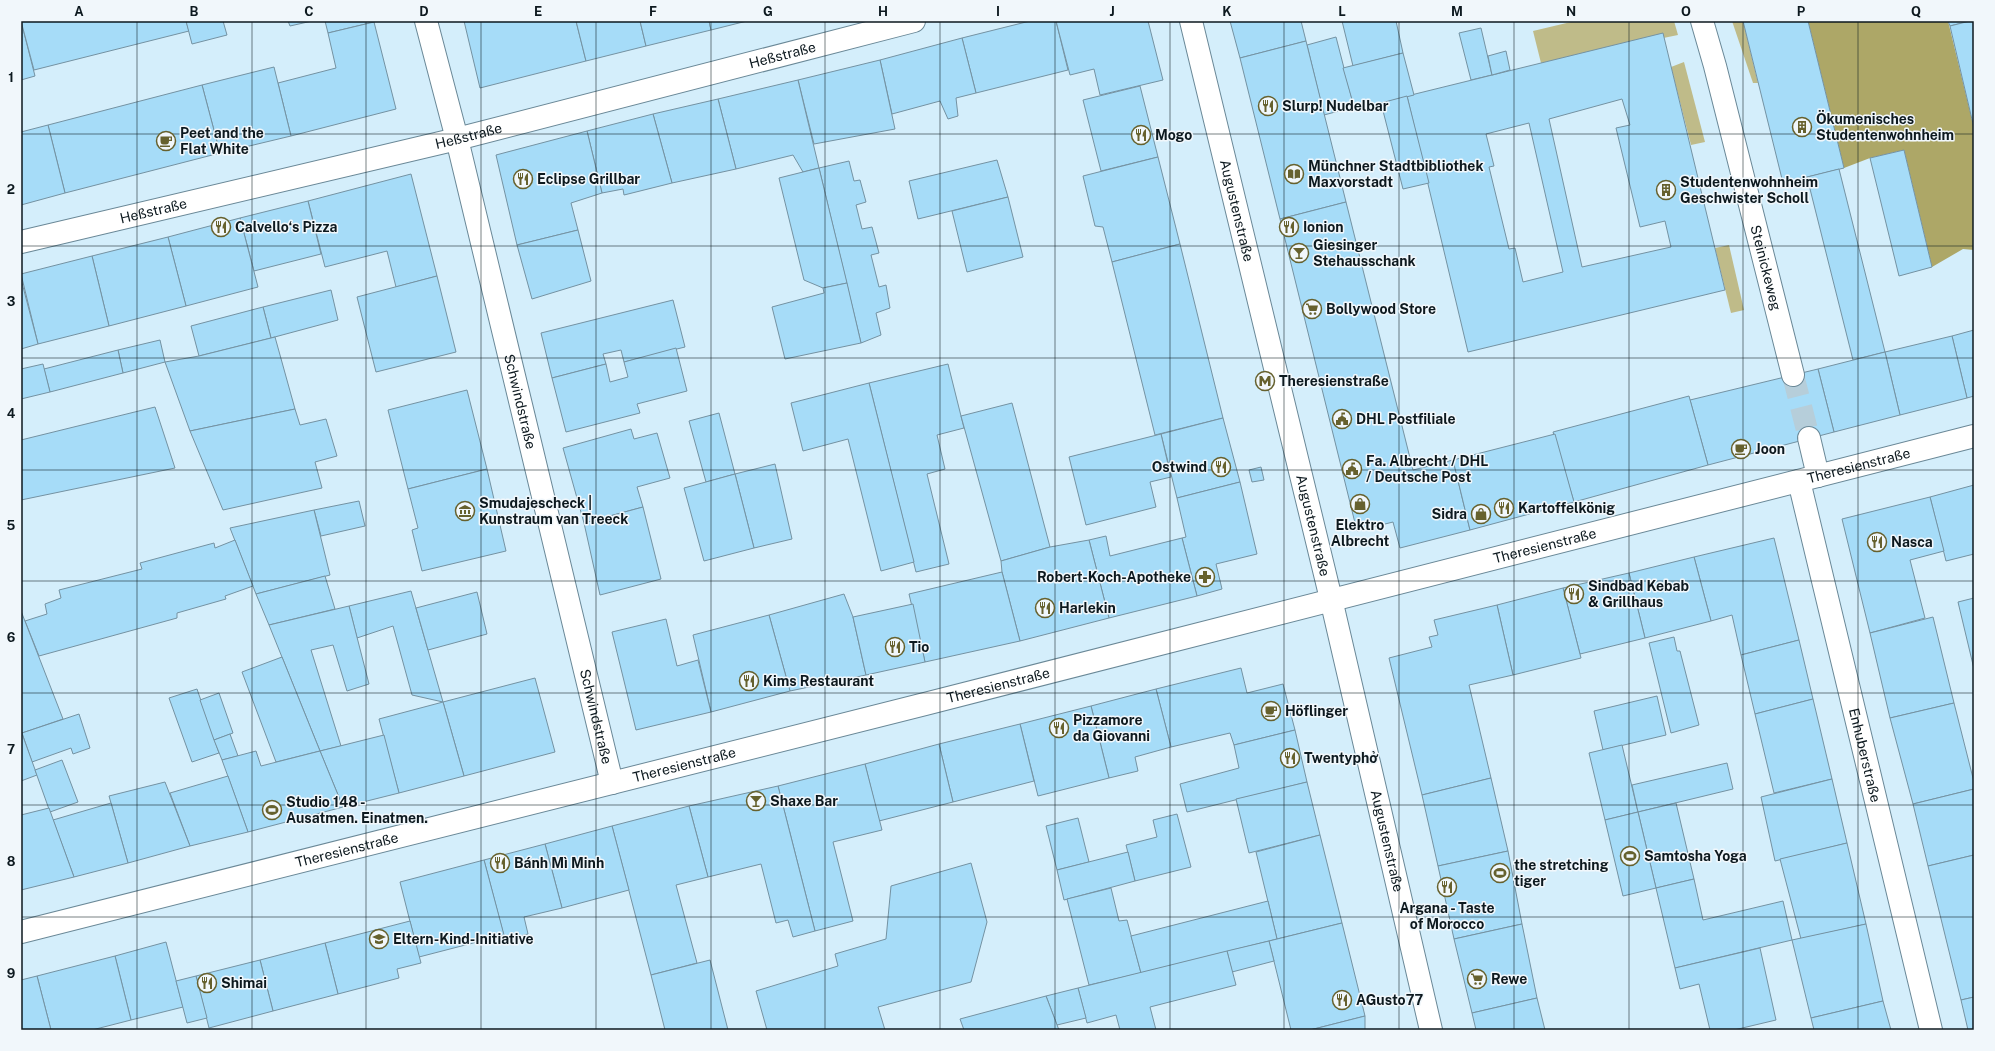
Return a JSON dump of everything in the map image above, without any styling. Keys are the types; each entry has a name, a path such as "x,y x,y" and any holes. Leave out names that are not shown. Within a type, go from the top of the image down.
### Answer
{"street":[{"name":"Schwindstraße","path":"426,21 457,139 612,784"},
{"name":"Heßstraße","path":"21,242 457,139 914,21"},
{"name":"Augustenstraße","path":"1191,21 1331,599 1431,1030"},
{"name":"Steinickeweg","path":"1702,21 1715,66 1793,375"},
{"name":"Theresienstraße","path":"21,932 1219,630 1331,599 1974,436"},
{"path":"1809,438 1809,478"},
{"name":"Enhuberstraße","path":"1809,478 1931,1030"}],"shaded area":[{"path":"1575,21 1674,21 1678,35 1541,63 1533,31"},
{"path":"1732,21 1743,21 1758,83 1753,83"},
{"path":"1808,21 1948,21 1974,128 1974,250 1963,249 1932,267 1904,150 1870,158 1844,168"},
{"path":"1684,62 1705,142 1691,145 1671,67"},
{"path":"1729,245 1744,310 1731,313 1715,248"}],"building":[{"path":"21,21 35,76 21,80"},
{"path":"21,21 186,21 189,31 34,70"},
{"path":"186,21 223,21 227,35 192,44"},
{"path":"288,21 312,21 290,26"},
{"path":"325,21 374,21 374,22 328,33"},
{"path":"464,21 576,21 586,61 480,88"},
{"path":"576,21 640,21 646,46 586,61"},
{"path":"640,21 709,21 711,30 646,46"},
{"path":"709,21 747,21 711,30"},
{"path":"1030,21 1056,21 1068,70 976,93 962,38"},
{"path":"1056,21 1148,21 1163,80 1100,95 1094,69 1070,75"},
{"path":"1230,21 1301,21 1306,41 1240,58"},
{"path":"1342,21 1396,21 1403,53 1353,66"},
{"name":"Ökumenisches Studentenwohnheim","path":"1743,21 1808,21 1844,168 1783,183"},
{"path":"1948,21 1970,21 1950,26"},
{"path":"1974,21 1974,128 1950,26"},
{"path":"374,22 396,109 291,136 278,83 336,68 328,33"},
{"path":"1481,28 1492,75 1471,80 1459,33"},
{"name":"Studentenwohnheim Geschwister Scholl","path":"1663,33 1725,290 1468,352 1407,96","holes":["1622,99 1630,125 1616,128 1640,227 1665,221 1671,247 1582,267 1549,119","1529,123 1563,272 1523,282 1515,248 1509,249 1489,167 1494,166 1486,134"]},
{"path":"1336,37 1354,107 1324,115 1307,45"},
{"path":"962,38 976,93 956,98 958,116 948,119 940,101 892,114 880,60"},
{"path":"1306,41 1346,202 1280,219 1240,58"},
{"path":"1506,51 1510,70 1492,75 1488,56"},
{"path":"1403,53 1414,95 1355,110 1343,68"},
{"path":"880,60 895,129 814,144 798,80"},
{"path":"274,67 291,136 220,153 202,85"},
{"path":"798,80 819,168 803,172 793,155 736,169 718,99"},
{"path":"202,85 220,153 65,193 48,125"},
{"path":"1140,86 1158,157 1101,171 1083,100"},
{"path":"1407,96 1429,183 1403,189 1381,103"},
{"path":"718,99 736,169 672,183 653,114"},
{"path":"653,114 672,183 624,195 623,189 602,193 587,131"},
{"path":"48,125 65,193 21,205 21,132"},
{"path":"587,131 602,193 571,203 578,230 517,245 496,155"},
{"path":"1904,150 1932,267 1899,276 1870,158"},
{"path":"1158,157 1180,244 1112,262 1103,227 1095,226 1083,176"},
{"path":"997,160 1008,197 918,219 909,181"},
{"path":"849,161 854,181 860,180 866,202 856,205 862,229 872,227 879,253 871,255 879,287 886,285 890,308 876,313 881,335 861,343 819,168"},
{"path":"819,168 847,283 823,288 804,280 779,178"},
{"path":"1839,169 1885,352 1853,360 1807,177"},
{"path":"411,174 437,276 396,287 387,251 325,267 308,201"},
{"path":"1008,197 1023,257 967,272 952,211"},
{"path":"308,201 321,254 254,271 240,218"},
{"path":"1346,202 1413,470 1453,460 1470,530 1400,548 1393,522 1357,531 1280,219"},
{"path":"240,218 258,287 186,306 168,237"},
{"path":"578,230 591,281 532,299 517,245"},
{"path":"168,237 186,306 109,326 92,256"},
{"path":"1180,244 1223,418 1155,435 1112,262"},
{"path":"92,256 109,326 38,344 21,274"},
{"path":"437,276 456,352 376,372 357,297"},
{"path":"21,279 38,344 21,349"},
{"path":"847,283 861,343 785,359 772,307 824,293 823,288"},
{"path":"331,290 338,320 271,338 263,307"},
{"path":"673,300 685,347 624,362 621,350 603,354 606,364 552,378 541,333"},
{"path":"263,307 271,338 199,356 191,326"},
{"path":"1974,330 1974,396 1967,398 1952,336"},
{"path":"1952,336 1967,398 1900,415 1885,352"},
{"path":"275,337 295,409 190,431 165,362 199,356"},
{"path":"160,340 165,362 123,373 118,350"},
{"path":"676,348 687,391 637,404 640,413 566,432 552,378 606,364 610,382 628,377 624,362"},
{"path":"118,350 123,373 50,392 44,369"},
{"path":"1885,352 1900,415 1834,432 1818,369"},
{"path":"43,364 50,392 21,399 21,369"},
{"path":"948,364 964,428 937,435 945,469 927,474 949,564 916,572 869,383"},
{"path":"1818,369 1834,432 1708,465 1690,400"},
{"path":"869,383 914,562 881,571 848,439 803,451 791,403"},
{"path":"467,390 487,469 408,489 388,410"},
{"path":"1689,396 1708,465 1574,502 1553,432"},
{"path":"1012,403 1050,547 1001,561 961,416"},
{"path":"155,407 175,468 21,500 21,440"},
{"path":"295,409 300,425 326,419 337,456 315,462 322,488 223,510 190,431"},
{"path":"719,413 735,474 706,482 689,421"},
{"path":"1223,418 1240,482 1177,498 1161,434"},
{"path":"631,429 634,439 657,433 670,478 637,487 643,507 584,523 563,448"},
{"path":"1161,434 1171,477 1150,482 1156,507 1086,525 1069,457"},
{"path":"1555,434 1574,502 1470,530 1453,460"},
{"path":"775,464 792,539 754,548 735,474"},
{"path":"1261,467 1264,480 1252,482 1249,470"},
{"path":"487,469 506,551 422,571 412,530 418,528 408,489"},
{"path":"735,474 754,548 704,561 684,488"},
{"path":"1240,482 1257,554 1216,564 1222,589 1197,596 1182,538 1186,537 1177,498"},
{"path":"1974,485 1974,554 1946,561 1930,497"},
{"path":"1930,497 1944,551 1910,560 1925,618 1870,633 1842,519"},
{"path":"359,501 365,526 321,536 314,510"},
{"path":"643,507 661,579 600,595 584,523"},
{"path":"314,510 330,575 256,594 230,528"},
{"path":"1106,536 1110,556 1182,538 1197,596 1109,618 1089,540"},
{"path":"1774,538 1799,640 1741,655 1732,615 1711,621 1694,557"},
{"path":"235,540 253,586 225,596 226,599 177,613 177,618 39,656 25,621 47,614 45,604 61,598 59,590 142,569 140,563 214,543 215,548"},
{"path":"1089,540 1109,618 1020,641 1002,572 1001,561 1050,547"},
{"path":"1694,557 1711,621 1645,638 1629,573"},
{"path":"1002,572 1020,641 925,662 909,594"},
{"path":"1629,573 1645,638 1580,654 1563,588"},
{"path":"325,576 335,609 269,625 256,594"},
{"path":"1563,588 1581,658 1513,675 1497,605"},
{"path":"411,591 443,702 412,695 393,626 357,638 349,606"},
{"path":"477,592 487,634 428,650 416,608"},
{"path":"844,594 853,617 866,675 790,691 769,615"},
{"path":"1974,598 1974,669 1958,602"},
{"path":"913,604 925,662 866,675 853,617"},
{"path":"1497,605 1513,675 1469,685 1491,778 1422,795 1389,658 1432,647 1429,637 1438,635 1434,620"},
{"path":"349,606 369,684 347,691 333,645 311,650 341,746 320,751 269,625"},
{"path":"21,611 63,719 22,733 21,731"},
{"path":"769,615 790,691 711,712 693,635"},
{"path":"1933,617 1954,703 1890,718 1870,633"},
{"path":"666,619 677,666 698,660 711,712 636,730 612,632"},
{"path":"1674,637 1677,651 1680,651 1699,725 1671,733 1649,643"},
{"path":"1799,640 1813,699 1755,714 1741,655"},
{"path":"282,657 320,751 276,762 242,672"},
{"path":"1241,668 1247,693 1283,684 1295,730 1234,745 1230,733 1171,747 1156,689"},
{"path":"535,678 555,752 464,776 443,702"},
{"path":"197,689 219,753 192,762 169,698"},
{"path":"1156,689 1171,747 1135,757 1138,771 1109,778 1091,706"},
{"path":"219,693 233,733 214,740 200,700"},
{"path":"1657,696 1666,735 1603,750 1594,711"},
{"path":"1813,699 1832,779 1774,793 1755,714"},
{"path":"443,702 464,776 399,793 379,719"},
{"path":"1954,703 1974,782 1974,789 1913,804 1890,718"},
{"path":"1091,706 1109,778 1038,796 1020,724"},
{"path":"79,714 90,748 73,754 71,748 32,762 22,733"},
{"path":"1020,724 1034,781 953,802 939,744"},
{"path":"1295,730 1307,782 1187,812 1180,784 1239,768 1234,745"},
{"path":"21,731 37,775 21,781"},
{"path":"230,734 238,756 222,760 214,740"},
{"path":"384,735 399,793 343,807 320,751"},
{"path":"939,744 953,802 879,821 865,764"},
{"path":"1622,745 1638,812 1605,820 1589,753"},
{"path":"256,751 261,766 320,751 343,807 248,832 222,760"},
{"path":"62,760 78,802 50,812 35,770"},
{"path":"1727,763 1733,789 1638,812 1632,785"},
{"path":"865,764 882,830 833,842 853,921 815,931 778,786"},
{"path":"228,776 248,832 190,846 170,793"},
{"path":"1491,778 1508,851 1438,866 1422,795"},
{"path":"1832,779 1847,843 1775,861 1761,797"},
{"path":"165,782 190,846 128,863 109,796"},
{"path":"1307,782 1320,835 1249,853 1236,799"},
{"path":"778,786 815,931 793,937 788,920 776,923 761,864 708,877 689,806"},
{"path":"1974,789 1974,855 1928,866 1913,804"},
{"path":"111,803 128,863 74,877 53,820"},
{"path":"1676,803 1694,879 1656,888 1638,812"},
{"path":"689,806 708,877 676,885 697,963 651,975 612,826"},
{"path":"49,808 74,877 21,890 21,815"},
{"path":"1638,812 1656,888 1623,896 1605,820"},
{"path":"1177,814 1191,867 1135,881 1126,845 1157,837 1153,820"},
{"path":"1078,818 1089,862 1057,870 1046,826"},
{"path":"612,826 629,890 562,908 545,844"},
{"path":"1320,835 1342,923 1277,939 1256,852"},
{"path":"1847,843 1866,924 1801,939 1780,859"},
{"path":"545,844 562,908 524,917 528,934 505,940 484,860"},
{"path":"1508,851 1522,924 1454,939 1438,866"},
{"path":"1128,852 1135,881 1064,900 1057,870"},
{"path":"1974,855 1974,997 1961,1000 1928,866"},
{"path":"484,860 504,935 419,957 400,882"},
{"path":"971,863 987,922 971,982 878,1007 885,1030 767,1030 756,991 838,966 835,954 886,939 891,886"},
{"path":"1694,879 1703,920 1783,901 1792,940 1675,968 1656,888"},
{"path":"1111,888 1119,921 1127,920 1141,973 1089,985 1067,899"},
{"path":"1268,901 1277,939 1141,973 1131,936"},
{"path":"410,921 421,963 397,969 399,978 338,994 325,943"},
{"path":"1342,923 1365,1016 1310,1030 1291,1030 1269,941"},
{"path":"1522,924 1537,998 1472,1013 1454,939"},
{"path":"1866,924 1883,1001 1811,1018 1792,940"},
{"path":"1269,941 1274,961 1232,972 1227,951"},
{"path":"166,942 183,1007 131,1020 115,956"},
{"path":"325,943 338,994 273,1011 260,960"},
{"path":"1760,948 1776,1020 1734,1030 1710,1030 1699,984 1680,989 1675,968"},
{"path":"1227,951 1236,985 1150,1007 1156,1030 1120,1030 1116,1015 1087,1023 1078,988"},
{"path":"115,956 131,1020 92,1030 51,1030 37,976"},
{"path":"260,960 273,1011 209,1028 196,976"},
{"path":"710,960 728,1030 665,1030 651,975"},
{"path":"37,976 51,1030 21,1030 21,980"},
{"path":"196,976 207,1018 187,1023 176,981"},
{"path":"1078,988 1086,1018 1057,1025 1046,996"},
{"path":"1046,996 1059,1030 964,1030 960,1019"},
{"path":"1974,997 1974,1030 1968,1030 1961,1000"},
{"path":"1537,998 1545,1030 1476,1030 1472,1013"},
{"path":"1883,1001 1891,1030 1814,1030 1811,1018"},
{"path":"1365,1016 1365,1030 1310,1030"}],"tunnel":[{"path":"1793,375 1809,438"}],"place":[{"name":"Slurp! Nudelbar","path":"1268,106"},
{"name":"Ökumenisches Studentenwohnheim","path":"1802,127"},
{"name":"Mogo","path":"1141,135"},
{"name":"Peet and the Flat White","path":"166,141"},
{"name":"Münchner Stadtbibliothek Maxvorstadt","path":"1294,174"},
{"name":"Eclipse Grillbar","path":"523,179"},
{"name":"Studentenwohnheim Geschwister Scholl","path":"1666,190"},
{"name":"Calvello‘s Pizza","path":"221,227"},
{"name":"Ionion","path":"1289,227"},
{"name":"Giesinger Stehausschank","path":"1299,253"},
{"name":"Bollywood Store","path":"1312,309"},
{"name":"Theresienstraße","path":"1265,381"},
{"name":"DHL Postfiliale","path":"1342,419"},
{"name":"Joon","path":"1741,449"},
{"name":"Ostwind","path":"1221,467"},
{"name":"Fa. Albrecht / DHL / Deutsche Post","path":"1352,469"},
{"name":"Elektro Albrecht","path":"1360,504"},
{"name":"Kartoffelkönig","path":"1504,508"},
{"name":"Smudajescheck | Kunstraum van Treeck","path":"465,511"},
{"name":"Sidra","path":"1481,514"},
{"name":"Nasca","path":"1877,542"},
{"name":"Robert-Koch-Apotheke","path":"1205,577"},
{"name":"Sindbad Kebab & Grillhaus","path":"1574,594"},
{"name":"Harlekin","path":"1045,608"},
{"name":"Tio","path":"895,647"},
{"name":"Kims Restaurant","path":"749,681"},
{"name":"Höflinger","path":"1271,711"},
{"name":"Pizzamore da Giovanni","path":"1059,728"},
{"name":"Twentyphở","path":"1290,758"},
{"name":"Shaxe Bar","path":"756,801"},
{"name":"Studio 148 - Ausatmen. Einatmen.","path":"272,810"},
{"name":"Samtosha Yoga","path":"1630,856"},
{"name":"Bánh Mì Minh","path":"500,863"},
{"name":"the stretching tiger","path":"1500,873"},
{"name":"Argana - Taste of Morocco","path":"1447,887"},
{"name":"Eltern-Kind-Initiative","path":"379,939"},
{"name":"Rewe","path":"1477,979"},
{"name":"Shimai","path":"207,983"},
{"name":"AGusto77","path":"1342,1000"}]}
